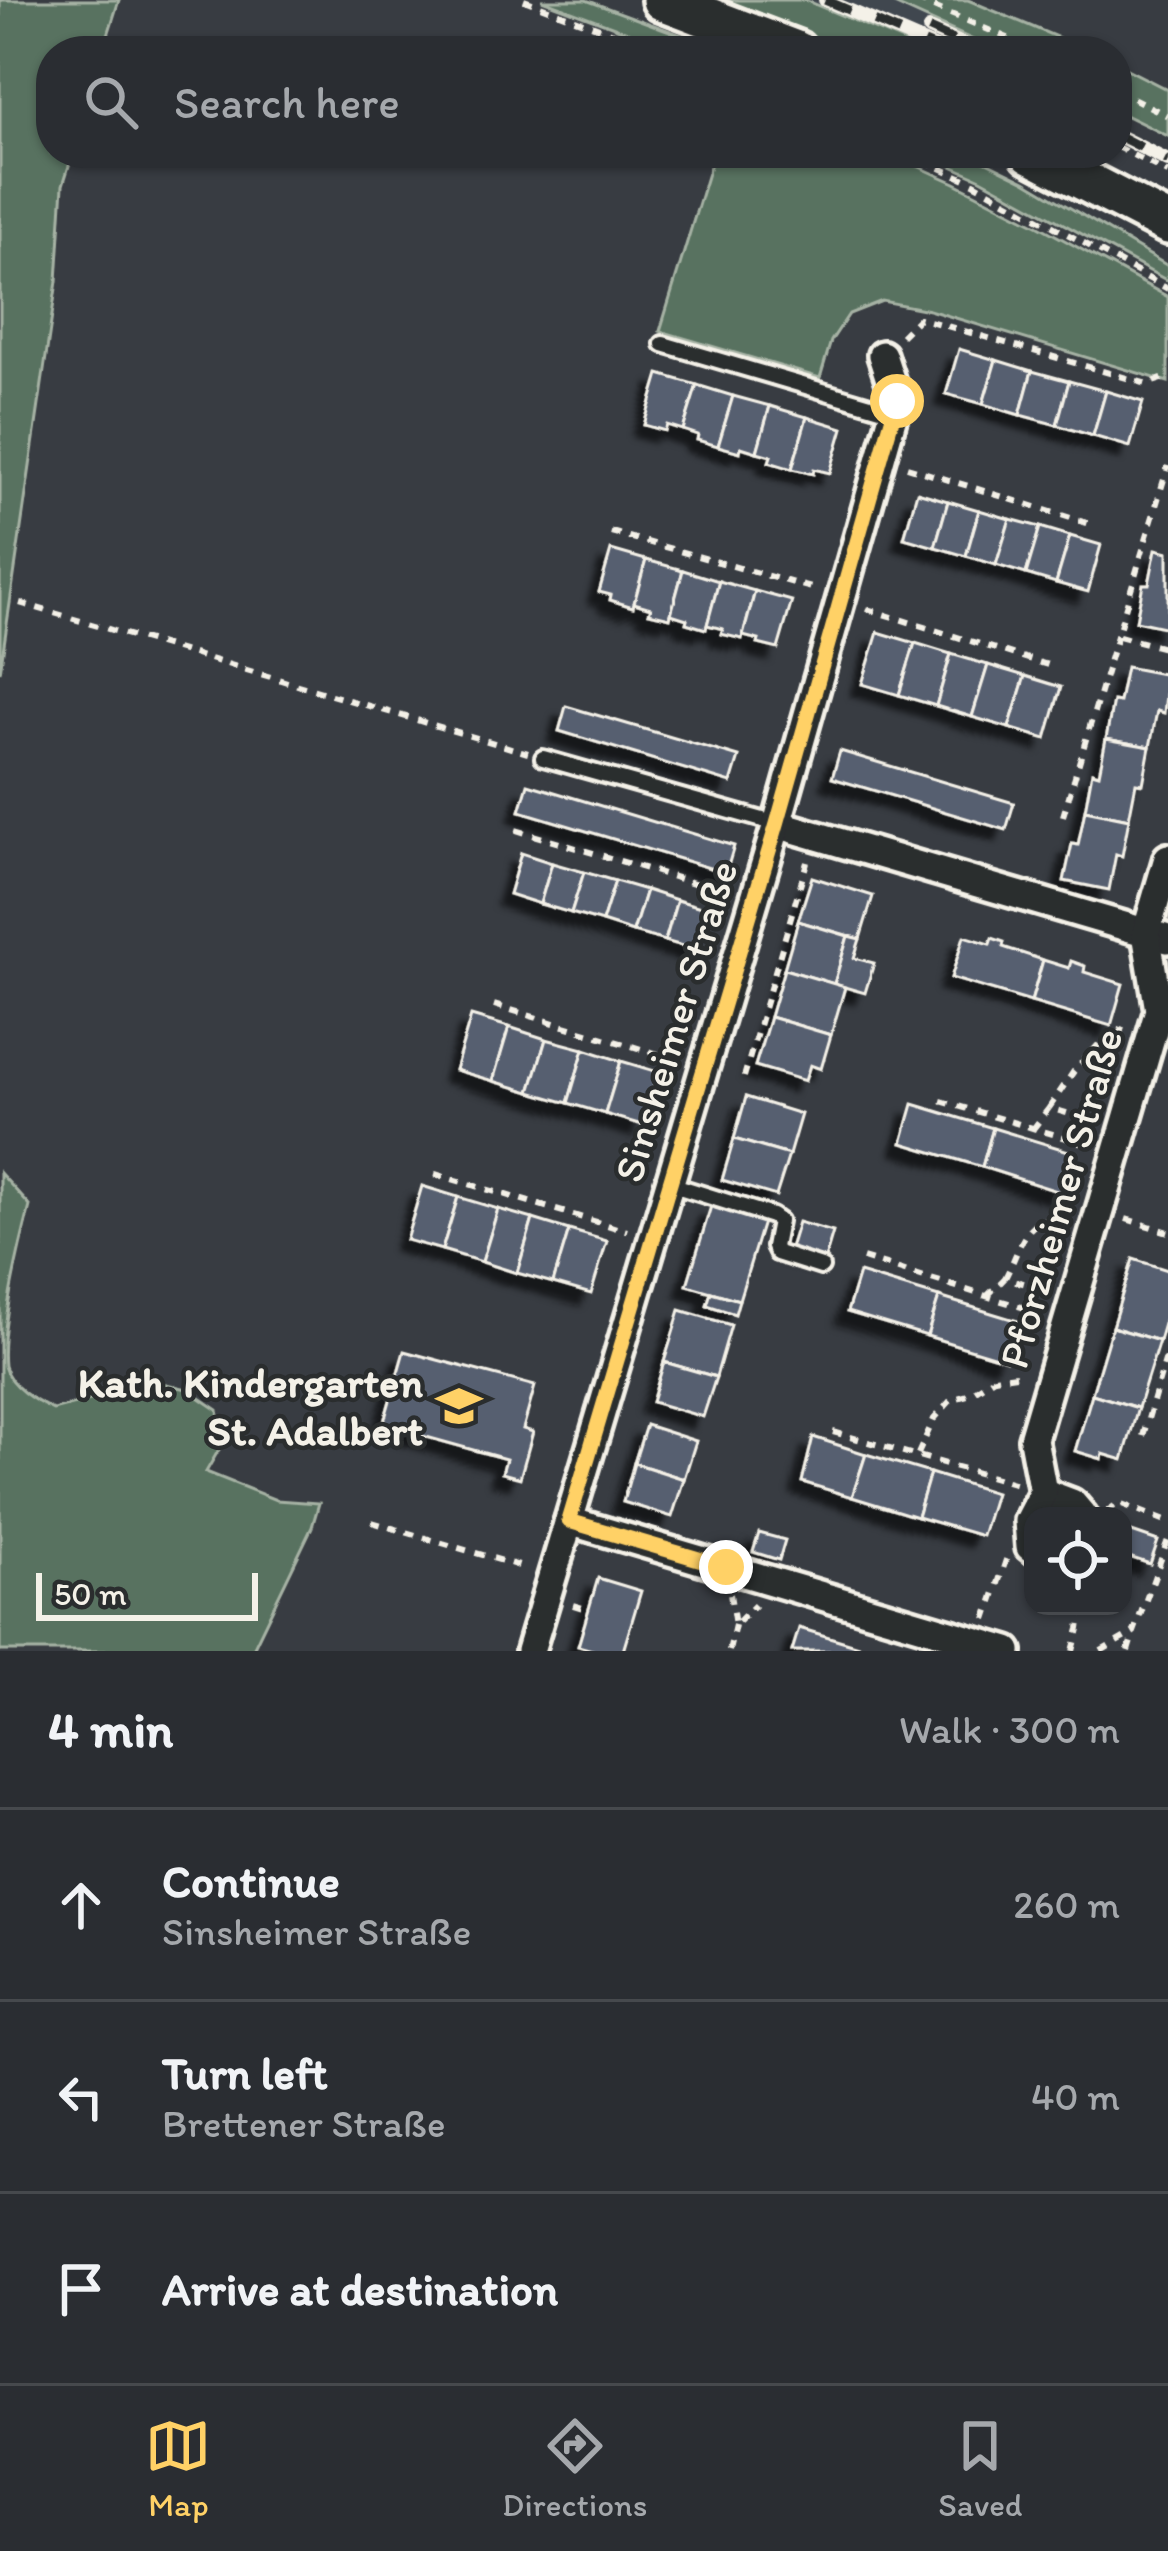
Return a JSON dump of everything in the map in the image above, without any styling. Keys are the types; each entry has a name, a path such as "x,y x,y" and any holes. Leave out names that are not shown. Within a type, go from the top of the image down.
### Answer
{"main road":[{"path":"662,0 757,36"},
{"path":"1062,168 1168,224"}],"street":[{"name":"Sinsheimer Straße","path":"530,1651 777,824 897,401 881,355"},
{"path":"777,824 1157,936"},
{"name":"Pforzheimer Straße","path":"1035,1507 1043,1492 1033,1438 1159,1010 1157,936 1168,858"},
{"path":"1043,1492 1076,1507"},
{"path":"569,1521 1008,1651"}],"lane":[{"path":"663,344 893,412"},
{"path":"543,758 777,824"},
{"path":"670,1184 772,1216 779,1227 777,1253 821,1267"}],"path":[{"path":"524,0 621,36"},
{"path":"917,0 1003,36"},
{"path":"1132,97 1168,116"},
{"path":"1132,155 1168,173"},
{"path":"941,168 1168,289"},
{"path":"881,355 919,317 1147,384 1168,377"},
{"path":"880,459 1090,524"},
{"path":"1063,816 1168,466"},
{"path":"20,603 543,758"},
{"path":"1118,636 1168,649"},
{"path":"516,830 754,902"},
{"path":"744,1077 815,836"},
{"path":"494,1005 705,1067"},
{"path":"1034,1129 1074,1071 1114,1028 1150,1038"},
{"path":"940,1101 1034,1129 1120,1141"},
{"path":"1048,1108 1120,1141"},
{"path":"435,1174 654,1239"},
{"path":"987,1296 1005,1278 1024,1234 1038,1222 1057,1218 1097,1221 1168,1232"},
{"path":"863,1258 987,1296 1071,1309"},
{"path":"1005,1278 1071,1309"},
{"path":"1143,1436 1168,1351"},
{"path":"918,1456 934,1419 951,1400 994,1378 1018,1373 1051,1379"},
{"path":"833,1432 1043,1492"},
{"path":"1132,1508 1168,1522"},
{"path":"372,1522 552,1576"},
{"path":"1128,1651 1168,1540"},
{"path":"980,1642 1008,1553 1024,1550"},
{"path":"1073,1651 1080,1615"},
{"path":"729,1651 735,1625"},
{"path":"1101,1651 1134,1632"}],"shaded area":[{"path":"805,0 885,0 965,36 891,36"}],"green space":[{"path":"0,0 119,0 108,36 36,36 36,168 68,168 57,281 0,672"},
{"path":"542,0 586,0 683,36 638,36"},
{"path":"717,0 805,0 891,36 808,36"},
{"path":"885,0 968,0 1054,36 965,36"},
{"path":"1132,72 1168,90 1168,136 1132,118"},
{"path":"709,168 922,168 1168,297 1168,382 929,310 882,301 849,314 831,341 820,378 660,331"},
{"path":"956,168 999,168 1025,181 1168,266 1168,281"},
{"path":"0,1173 30,1206 5,1331 4,1366 17,1387 53,1410 158,1382 187,1389 218,1410 221,1446 206,1472 276,1500 319,1503 252,1651 0,1651"}],"building":[{"path":"959,349 996,360 983,404 946,394"},
{"path":"996,360 1032,371 1020,415 983,404"},
{"path":"1032,371 1069,381 1057,425 1020,415"},
{"path":"659,374 697,385 683,430 644,425"},
{"path":"1069,381 1106,391 1093,436 1057,425"},
{"path":"697,385 733,396 718,446 683,430"},
{"path":"1106,391 1143,402 1130,447 1093,436"},
{"path":"733,396 770,406 757,452 718,446"},
{"path":"770,406 807,417 792,469 769,462 771,456 757,452"},
{"path":"807,417 843,428 830,473 792,469"},
{"path":"917,492 948,501 935,547 904,538"},
{"path":"948,501 979,510 966,556 935,547"},
{"path":"979,510 1010,519 996,565 966,556"},
{"path":"1010,519 1040,527 1026,574 996,565"},
{"path":"1040,527 1070,536 1056,583 1026,574"},
{"path":"1070,536 1101,545 1088,592 1056,583"},
{"path":"1156,549 1168,552 1168,628 1136,621"},
{"path":"611,550 646,560 633,607 599,592"},
{"path":"646,560 683,570 670,618 634,603"},
{"path":"683,570 719,581 706,629 671,614"},
{"path":"719,581 755,591 742,639 707,625"},
{"path":"755,591 792,601 778,649 743,636"},
{"path":"878,632 915,643 899,695 862,684"},
{"path":"915,643 951,654 936,706 899,695"},
{"path":"951,654 988,665 972,717 936,706"},
{"path":"988,665 1025,676 1009,728 972,717"},
{"path":"1126,667 1168,675 1164,713 1157,711 1150,747 1106,739"},
{"path":"1025,676 1061,687 1046,739 1009,728"},
{"path":"566,706 739,757 731,783 559,731"},
{"path":"1106,739 1150,747 1143,784 1136,783 1129,819 1085,810 1092,772 1099,774"},
{"path":"840,751 1014,803 1006,830 832,778"},
{"path":"528,784 734,846 726,873 520,811"},
{"path":"1085,810 1129,819 1109,890 1064,881"},
{"path":"521,853 552,863 540,904 509,894"},
{"path":"552,863 584,872 571,913 540,904"},
{"path":"584,872 615,881 602,922 571,913"},
{"path":"812,877 873,896 860,939 798,921"},
{"path":"615,881 646,890 633,932 602,922"},
{"path":"646,890 677,900 665,941 633,932"},
{"path":"677,900 708,909 696,950 665,941"},
{"path":"798,921 848,936 834,984 784,969"},
{"path":"848,936 860,939 854,958 874,963 865,993 834,984"},
{"path":"964,936 990,944 992,938 1004,942 1003,947 1043,960 1031,1002 951,978"},
{"path":"1043,960 1069,968 1071,961 1085,966 1084,972 1123,984 1111,1026 1031,1002"},
{"path":"784,969 845,987 831,1035 770,1017"},
{"path":"471,1016 509,1027 493,1081 455,1070"},
{"path":"770,1017 831,1035 821,1069 810,1065 805,1081 755,1066"},
{"path":"509,1027 546,1039 530,1092 493,1081"},
{"path":"546,1039 584,1049 568,1103 530,1092"},
{"path":"584,1049 621,1061 605,1114 568,1103"},
{"path":"621,1061 658,1072 642,1125 605,1114"},
{"path":"746,1097 801,1114 789,1155 734,1139"},
{"path":"913,1104 993,1128 982,1167 902,1143"},
{"path":"993,1128 1072,1152 1060,1192 982,1167"},
{"path":"734,1139 789,1155 776,1196 722,1180"},
{"path":"422,1186 458,1197 442,1250 406,1240"},
{"path":"458,1197 498,1209 482,1262 442,1250"},
{"path":"711,1206 763,1222 739,1300 687,1285"},
{"path":"498,1209 533,1219 517,1273 482,1262"},
{"path":"533,1219 569,1230 553,1283 517,1273"},
{"path":"798,1222 833,1232 825,1259 790,1248"},
{"path":"569,1230 607,1241 591,1294 553,1283"},
{"path":"1133,1259 1168,1270 1168,1310 1159,1341 1112,1327"},
{"path":"859,1273 939,1297 927,1336 847,1312"},
{"path":"711,1292 739,1300 735,1314 707,1305"},
{"path":"939,1297 1018,1321 1006,1360 927,1336"},
{"path":"680,1310 731,1325 716,1377 664,1362"},
{"path":"1112,1327 1159,1341 1138,1408 1092,1394"},
{"name":"Kath. Kindergarten St. Adalbert","path":"404,1351 535,1386 523,1429 533,1432 520,1478 502,1473 506,1459 383,1425"},
{"path":"664,1362 716,1377 703,1417 652,1402"},
{"path":"1092,1394 1138,1408 1123,1460 1075,1451"},
{"path":"646,1425 696,1441 684,1479 634,1463"},
{"path":"813,1437 866,1454 852,1497 802,1482"},
{"path":"866,1454 930,1473 917,1517 852,1497"},
{"path":"634,1463 684,1479 672,1517 623,1502"},
{"path":"930,1473 995,1493 982,1536 917,1517"},
{"path":"1132,1532 1158,1541 1150,1564 1132,1558"},
{"path":"759,1533 785,1540 779,1560 753,1552"},
{"path":"598,1578 641,1591 623,1651 578,1646"},
{"path":"799,1628 876,1651 792,1651"}],"railway":[{"path":"825,0 908,36"},
{"path":"929,29 945,36"},
{"path":"1132,143 1168,161"}],"place":[{"name":"Kath. Kindergarten St. Adalbert","path":"459,1406"}],"route":[{"path":"726,1567 569,1521 777,824 897,401"}]}
